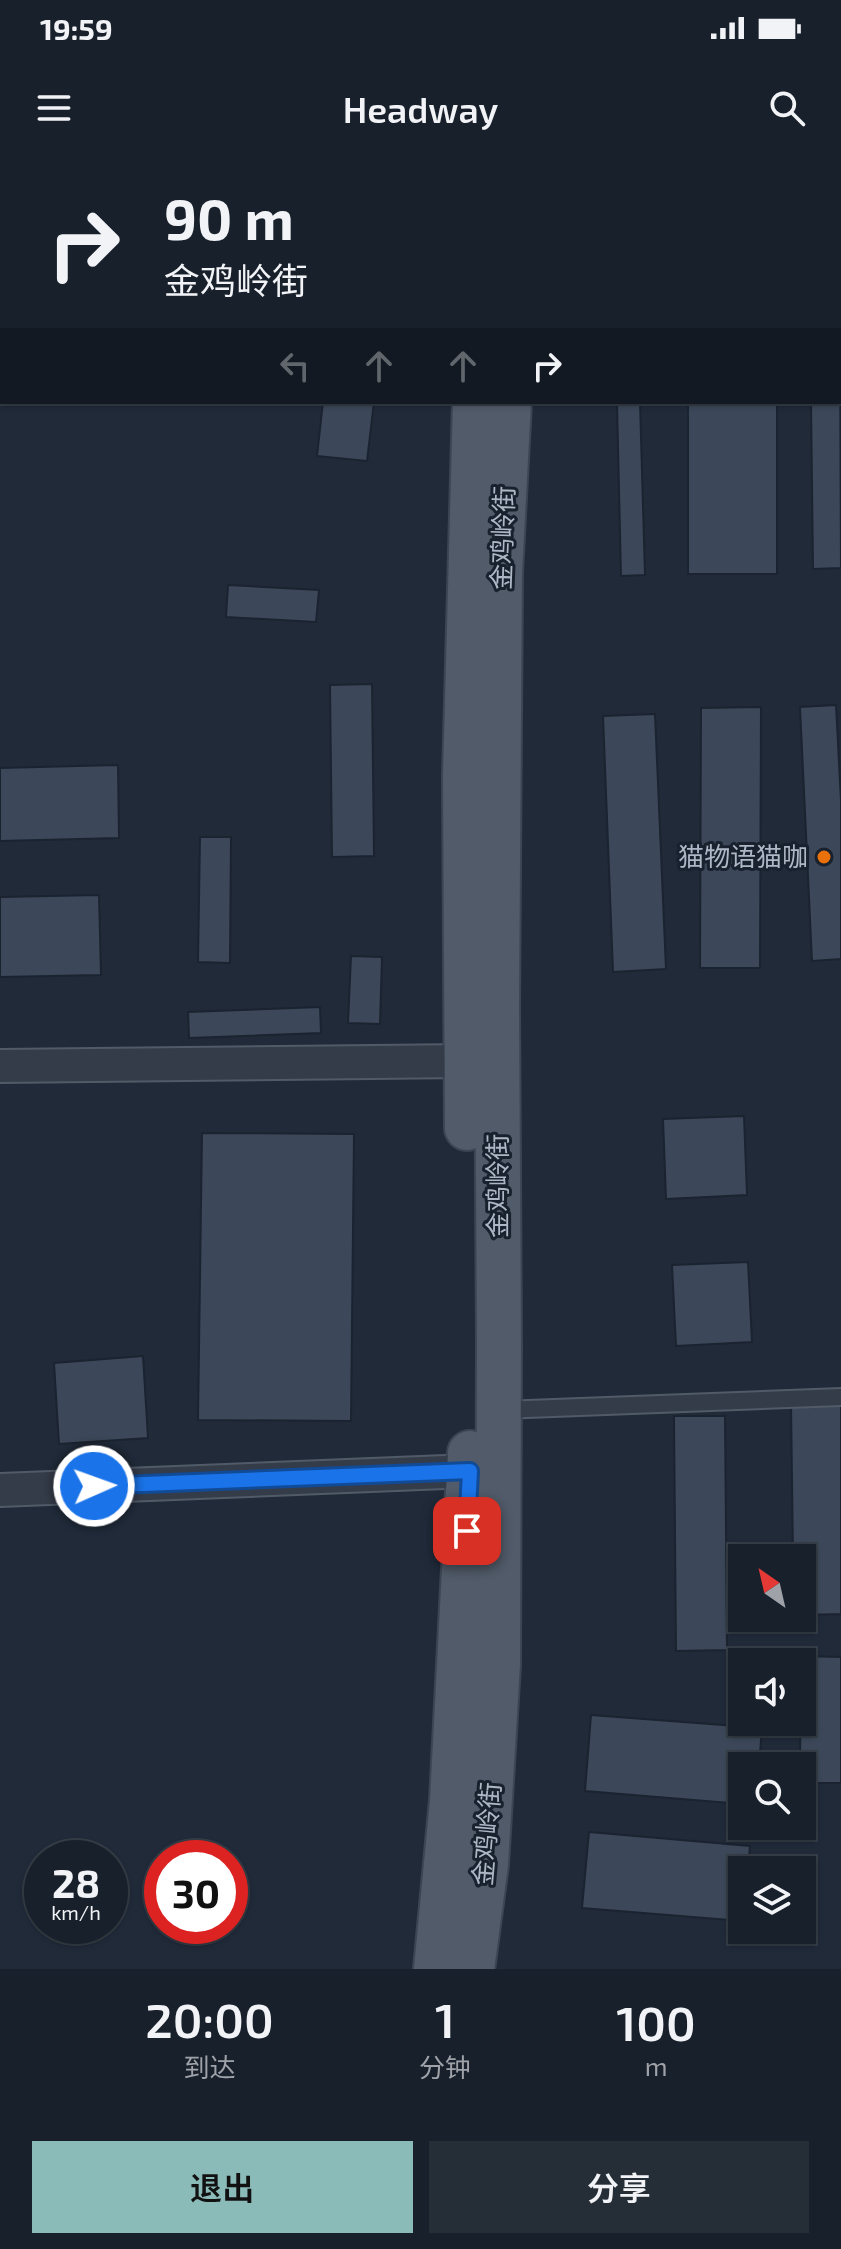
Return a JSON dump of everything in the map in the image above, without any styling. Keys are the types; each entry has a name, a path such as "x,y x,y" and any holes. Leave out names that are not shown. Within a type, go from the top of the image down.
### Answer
{"main road":[{"name":"金鸡岭街","path":"436,1969 452,1801 470,1471 465,777 475,404"},
{"name":"金鸡岭街","path":"472,1969 486,1864 498,1664 500,587 509,404"}],"street":[{"path":"0,1066 467,1061"},
{"path":"0,1490 470,1471"}],"lane":[{"path":"499,1410 841,1397"}],"building":[{"path":"323,404 374,404 367,461 317,456"},
{"path":"617,404 640,404 645,575 621,576"},
{"path":"688,404 777,404 777,574 688,574"},
{"path":"811,404 840,404 841,568 813,569"},
{"path":"228,585 319,590 316,622 226,617"},
{"path":"372,684 374,856 332,857 330,685"},
{"path":"836,705 841,801 841,959 812,961 800,707"},
{"path":"761,707 760,968 700,968 701,708"},
{"path":"655,714 666,969 613,972 603,716"},
{"path":"118,765 119,838 0,841 0,768"},
{"path":"200,837 231,837 230,963 198,962"},
{"path":"99,895 101,975 0,977 0,897"},
{"path":"351,956 382,957 380,1024 348,1023"},
{"path":"320,1007 321,1033 189,1038 188,1012"},
{"path":"744,1116 747,1195 666,1199 663,1119"},
{"path":"202,1133 354,1134 351,1421 198,1420"},
{"path":"748,1262 752,1342 676,1346 672,1265"},
{"path":"143,1356 148,1438 59,1444 54,1363"},
{"path":"841,1403 841,1614 816,1615 816,1544 793,1544 791,1404"},
{"path":"674,1416 725,1416 727,1650 676,1651"},
{"path":"816,1656 841,1657 841,1783 816,1783 816,1752 800,1752 800,1736 816,1736"},
{"path":"591,1715 728,1725 728,1736 761,1736 760,1752 728,1752 728,1803 585,1791"},
{"path":"589,1832 750,1846 749,1856 728,1856 728,1920 582,1908"}],"place":[{"name":"猫物语猫咖","path":"824,857"}],"route":[{"path":"94,1486 470,1471 467,1531"}]}
